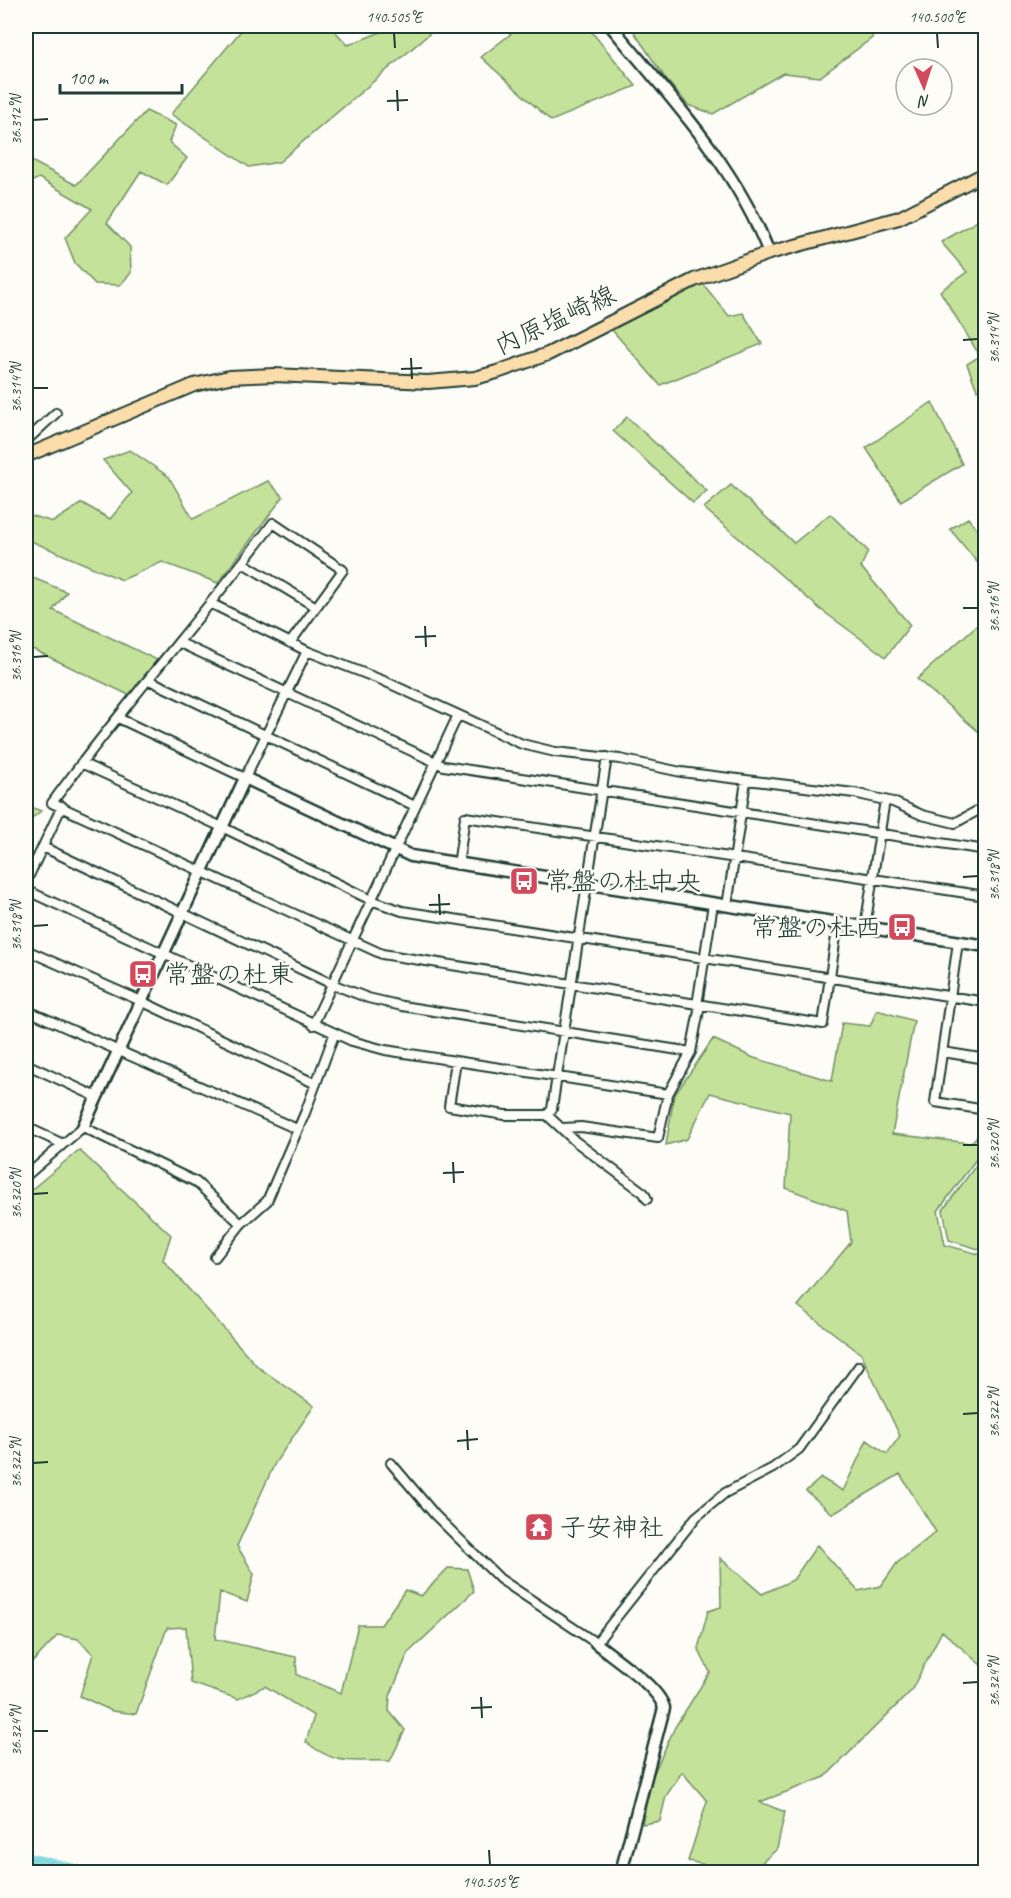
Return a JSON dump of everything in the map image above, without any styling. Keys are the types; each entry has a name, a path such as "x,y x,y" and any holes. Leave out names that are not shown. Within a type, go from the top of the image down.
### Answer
{"main road":[{"name":"内原塩崎線","path":"26,456 195,385 229,377 274,375 428,382 453,381 486,375 548,354 694,280 770,253 899,218 986,173"}],"street":[{"path":"611,26 711,148 747,204 770,253"},
{"path":"26,441 56,413"},
{"path":"290,643 343,570 273,523 212,604 81,764 52,803 352,942 395,957 823,1024 838,923"},
{"path":"243,564 316,607"},
{"path":"212,604 307,651 384,681 522,744 555,752 607,757 746,781 790,784 885,800 922,815 955,823 986,806"},
{"path":"180,642 444,766 986,850"},
{"path":"26,1176 83,1127 245,778 307,651"},
{"path":"149,680 415,806"},
{"path":"313,1025 458,715"},
{"path":"118,718 411,856 986,946"},
{"path":"547,1115 552,1109 607,757"},
{"path":"81,764 222,827 371,900 415,914 986,1002"},
{"path":"727,906 746,781"},
{"path":"865,927 885,800"},
{"path":"26,882 62,806"},
{"path":"458,865 465,816 986,896"},
{"path":"42,847 332,984 368,998 402,1006 691,1052"},
{"path":"26,890 334,1035 385,1050 668,1094"},
{"path":"563,1128 581,1128 658,1138 668,1094 691,1052 713,904"},
{"path":"958,942 934,1102 986,1110"},
{"path":"26,950 141,1001 316,1084"},
{"path":"26,1010 117,1052 297,1129"},
{"path":"215,1257 241,1224 267,1201 334,1035"},
{"path":"943,1052 986,1059"},
{"path":"456,1061 449,1106 505,1115 547,1115 575,1141 644,1193 647,1199"},
{"path":"26,1064 97,1097"},
{"path":"26,1126 63,1144"},
{"path":"83,1127 196,1182 241,1224"},
{"path":"596,1643 696,1517 725,1493 773,1467 799,1449 860,1365"},
{"path":"391,1463 435,1515 500,1578 596,1643 649,1686 663,1702 664,1708 621,1872"},
{"path":"26,1869 40,1872"},
{"path":"642,1872 650,1872"}],"green space":[{"path":"245,26 330,26 348,45 396,26 433,26 436,28 279,162 249,167 171,114"},
{"path":"521,26 587,26 636,86 551,121 481,57"},
{"path":"630,26 875,26 872,38 820,77 783,73 713,114 688,105 665,78"},
{"path":"146,111 176,125 169,142 187,158 167,185 141,171 107,223 130,247 131,273 120,285 95,284 75,263 65,238 92,209 39,178 26,184 26,158 76,185"},
{"path":"979,220 986,221 986,385 977,390 967,364 980,356 940,291 967,272 941,242"},
{"path":"703,284 729,316 743,313 762,344 660,385 612,330 679,291"},
{"path":"932,402 962,464 901,501 866,448"},
{"path":"627,417 707,491 693,503 613,431"},
{"path":"130,450 169,477 193,519 268,481 283,497 218,583 162,562 122,580 26,539 26,514 53,522 82,503 110,519 132,493 103,460"},
{"path":"731,485 794,543 830,514 868,551 861,567 910,625 886,657 820,609 704,508"},
{"path":"968,518 985,540 985,572 950,529"},
{"path":"26,575 67,592 53,610 157,660 131,696 26,646"},
{"path":"985,618 985,737 917,679"},
{"path":"26,805 41,811 27,822 26,830"},
{"path":"877,1010 914,1021 892,1134 970,1143 985,1130 985,1147 938,1211 945,1245 983,1255 985,1261 985,1665 982,1666 942,1631 911,1691 825,1777 760,1802 785,1812 777,1849 751,1872 738,1872 688,1861 707,1801 682,1772 666,1796 660,1821 642,1824 653,1775 675,1727 710,1672 698,1649 708,1611 721,1607 720,1558 762,1594 793,1580 817,1545 858,1591 881,1586 897,1563 936,1532 900,1474 833,1514 806,1491 821,1478 843,1491 867,1440 887,1454 900,1436 861,1354 798,1306 851,1242 847,1211 786,1188 790,1113 710,1093 687,1139 666,1145 674,1096 713,1039 754,1058 832,1081 842,1023 870,1026"},
{"path":"79,1150 171,1235 163,1260 258,1367 314,1406 275,1463 237,1546 254,1574 247,1602 220,1592 215,1639 296,1657 297,1675 341,1693 358,1625 381,1625 405,1590 421,1596 448,1568 467,1569 474,1591 408,1653 390,1696 389,1711 405,1730 390,1761 337,1759 318,1750 306,1742 314,1716 265,1686 238,1699 191,1683 186,1627 167,1628 136,1714 112,1711 80,1696 93,1654 78,1639 58,1635 26,1669 26,1194"},
{"path":"985,1153 985,1251 949,1240 943,1210"}],"waterway":[{"path":"26,1860 77,1872"}],"place":[{"name":"常盤の杜中央","path":"524,881"},
{"name":"常盤の杜西","path":"902,927"},
{"name":"常盤の杜東","path":"143,974"},
{"name":"子安神社","path":"539,1527"}]}
